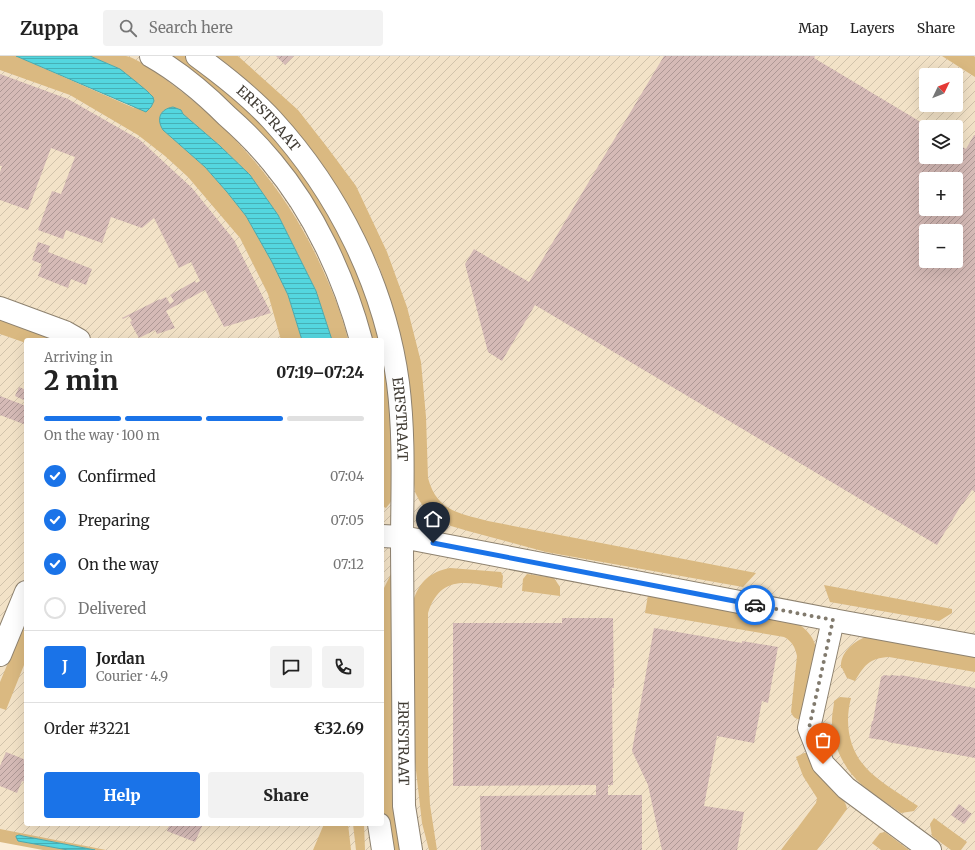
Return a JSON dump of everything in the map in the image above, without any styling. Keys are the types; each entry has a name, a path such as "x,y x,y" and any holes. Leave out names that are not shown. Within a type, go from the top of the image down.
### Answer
{"street":[{"name":"ERFSTRAAT","path":"151,56 187,80 248,135 296,192 333,260 346,292 360,338"},
{"name":"ERFSTRAAT","path":"197,56 271,119 301,154 323,186 360,253 374,287 385,322 398,382 401,419 403,463 392,536 404,806 411,850"},
{"path":"0,308 65,332 76,338"},
{"path":"392,536 975,646"},
{"path":"0,655 24,597"},
{"path":"833,620 809,728 823,764 846,788 930,850"},
{"path":"379,826 383,850"}],"shaded area":[{"path":"0,56 975,56 975,850 69,850 0,840"},
{"path":"0,56 16,56 134,108 120,69 90,56 131,57 150,68 169,82 221,125 262,170 281,195 313,248 336,300 347,338 331,338 316,291 278,215 250,175 220,146 183,114 181,110 163,130 205,167 246,216 272,262 288,295 301,338 280,338 268,294 240,238 188,177 165,156 138,135 70,95 0,70"},
{"path":"172,56 188,56 243,101 284,142 307,171 352,248 368,290 382,338 365,338 347,280 337,256 312,209 283,166 248,126 178,64"},
{"path":"217,56 238,56 298,110 356,186 387,252 407,307 421,362 426,417 428,478 437,498 450,509 458,513 488,521 756,573 743,587 546,552 451,526 425,509 415,492 412,415 404,360 394,312 379,266 349,207 325,168 309,146 256,88"},
{"path":"942,56 975,57 975,77"},
{"path":"0,317 55,338 24,338 24,342 0,334"},
{"path":"384,347 394,411 396,467 395,494 386,508 384,507"},
{"path":"450,568 501,572 503,576 502,588 468,583 448,586 440,592 434,600 428,613 428,766 430,805 437,850 429,850 422,823 415,762 413,601 419,588 427,578 437,572"},
{"path":"393,570 405,850 390,850 384,823 384,588"},
{"path":"527,574 554,578 560,587 560,596 522,591 523,579"},
{"path":"824,585 952,609 952,613 939,621 830,602"},
{"path":"648,595 795,622 803,628 812,638 817,651 804,720 799,720 793,716 791,712 797,656 794,647 789,640 784,637 645,613"},
{"path":"24,624 24,665 6,710 0,708 0,682"},
{"path":"865,637 975,653 975,672 889,657 872,661 864,667 855,681 847,678 841,668 842,658 851,645"},
{"path":"840,697 851,698 848,728 857,756 870,772 893,790 918,806 914,811 901,813 861,784 849,771 836,746 832,728 834,701"},
{"path":"807,753 823,778 834,792 844,801 847,809 817,850 781,850 816,803 817,798 803,776 796,757"},
{"path":"934,818 967,842 961,850 951,850 932,836 930,824"},
{"path":"323,826 348,826 351,850 313,850"},
{"path":"353,826 364,826 365,850 356,850"},
{"path":"0,829 106,850 95,850 19,835 19,841 68,850 43,850 0,842"},
{"path":"885,832 909,850 881,850 872,843 880,833"}],"water":[{"path":"16,56 90,56 120,69 147,91 153,97 154,101 146,112"},
{"path":"173,107 181,110 183,114 220,146 250,175 278,215 316,291 331,338 301,338 288,295 272,262 246,216 205,167 163,130 160,122 160,115 169,108"},
{"path":"19,835 95,850 68,850 18,841 16,836"}],"building":[{"path":"276,56 294,56 285,65"},
{"path":"664,56 815,56 814,58 919,121 919,164 963,164 963,147 966,149 975,135 975,492 972,490 937,545 535,305 502,361 488,352 465,264 474,249 529,282"},
{"path":"0,74 68,99 140,140 192,188 234,240 271,313 224,327 205,290 166,311 175,328 157,334 155,330 139,338 130,322 132,321 129,316 123,319 122,318 166,297 170,304 174,301 170,295 195,281 196,283 200,281 191,262 179,268 154,218 142,228 111,217 102,243 66,230 63,239 38,230 52,191 61,194 75,157 51,148 28,210 0,200 0,172 2,166 0,166"},
{"path":"38,242 50,246 48,252 92,269 86,285 71,279 68,288 38,276 42,264 32,260"},
{"path":"19,387 24,389 24,400 15,396"},
{"path":"0,396 24,405 24,424 0,415"},
{"path":"562,618 613,618 613,785 608,785 608,795 642,795 642,850 481,850 480,796 596,795 596,785 453,786 453,623 562,623"},
{"path":"654,628 742,643 742,641 778,647 768,703 762,701 754,743 717,736 704,806 744,812 737,850 662,850 648,785 632,751"},
{"path":"884,675 900,675 975,688 975,758 869,738 881,677"},
{"path":"6,752 24,759 24,782 22,781 17,793 0,786 0,766"},
{"path":"959,804 972,814 964,824 951,815"},
{"path":"169,826 202,826 195,842 167,831"}],"way so far":[{"path":"755,605 833,620 809,728 823,764"}],"route":[{"path":"433,543 755,605"}]}
